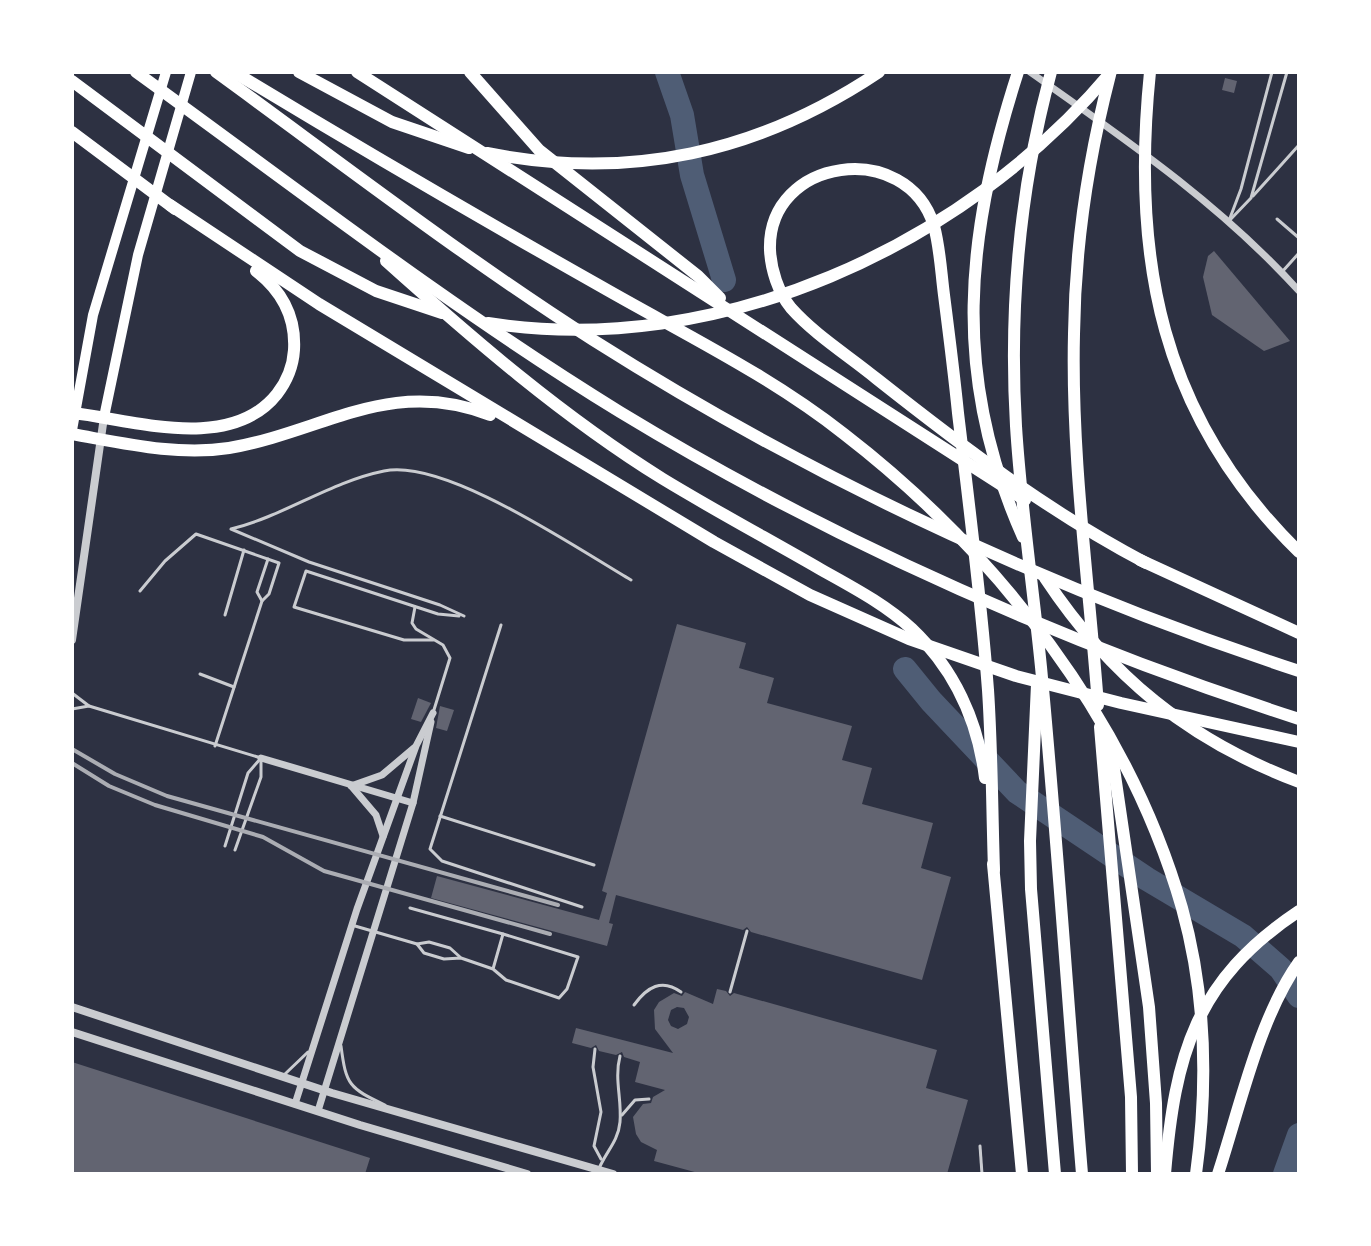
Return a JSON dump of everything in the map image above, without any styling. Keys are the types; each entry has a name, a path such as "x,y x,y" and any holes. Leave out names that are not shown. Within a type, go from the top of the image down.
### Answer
{"highway":[{"path":"136,72 444,294 596,397 698,457 821,525 1030,622 1161,673 1299,719"},
{"path":"216,72 537,302 641,370 769,444 910,517 1028,570 1147,618 1299,671"},
{"path":"234,72 423,185 770,382 878,461 981,561 1037,629 1099,721 1136,791 1182,909 1198,987 1201,1029 1203,1105 1196,1174"},
{"path":"299,72 356,104 434,138 517,159 603,164 680,157 766,133 806,116 879,72"},
{"path":"357,72 993,481 1065,523 1299,633"},
{"path":"470,72 539,150 698,276 739,317"},
{"path":"1018,72 983,203 974,292 976,374 993,462 1008,502 1045,578 1071,617 1127,679 1193,731 1231,753 1299,782"},
{"path":"1051,72 1024,208 1013,332 1017,446 1041,665 1082,1174"},
{"path":"1150,72 1144,201 1157,299 1167,338 1195,410 1233,476 1299,552"},
{"path":"1111,73 1091,160 1079,245 1074,334 1080,480 1131,1097 1132,1174"},
{"path":"72,82 253,218 300,251 349,279 454,317 513,327 564,331 619,330 675,322 756,302 861,262 910,237 981,191 1066,120 1111,73"},
{"path":"72,132 258,272 282,297 294,331 292,364 285,382 265,406 247,418 226,426 192,429 74,413"},
{"path":"994,870 987,678 955,388 937,240 928,210 897,179 867,169 832,170 801,186 779,211 770,241 774,276 790,306 816,330 983,462 1146,563"},
{"path":"170,205 319,304 574,459 762,569 860,618 909,639 1067,690 1299,742"},
{"path":"339,219 460,328 573,417 641,466 893,613 935,654 965,703 981,749 1022,1174"},
{"path":"72,432 172,450 227,448 367,407 421,401 459,405 485,413 574,459"},
{"path":"1088,576 1121,826 1143,959 1154,1055 1157,1174"},
{"path":"1041,665 1036,692 1030,841 1034,940 1055,1174"},
{"path":"1165,1174 1171,1111 1182,1059 1192,1031 1219,983 1254,943 1299,911"},
{"path":"1218,1174 1266,1025 1276,999 1299,962"}],"main road":[{"path":"72,432 90,325 166,72"},
{"path":"104,417 142,239 191,72"}],"street":[{"path":"1030,72 1206,201 1263,251 1299,291"},
{"path":"72,640 104,417"},
{"path":"295,1104 351,925 416,746 433,713"},
{"path":"318,1111 413,803 433,713"},
{"path":"351,786 382,775 416,746"},
{"path":"261,758 413,803"},
{"path":"351,786 376,815 383,836"},
{"path":"72,1007 325,1090 613,1174"},
{"path":"72,1032 527,1174"}],"lane":[{"path":"1229,221 1241,189 1272,72"},
{"path":"1251,198 1287,72"},
{"path":"1229,221 1299,145"},
{"path":"1277,219 1299,238"},
{"path":"1282,272 1299,253"},
{"path":"433,640 404,640 294,607 306,571 438,614 464,616 440,605 309,562 231,529 265,519 315,494 382,471 402,468 451,480 482,494 631,580"},
{"path":"140,591 165,561 196,534 279,563 269,594 262,601 215,746"},
{"path":"225,615 244,550"},
{"path":"262,601 257,592 268,559"},
{"path":"415,607 412,623 416,629 443,645 450,658 433,713"},
{"path":"501,625 430,849 442,861 582,907"},
{"path":"200,674 234,687"},
{"path":"72,693 89,706 261,758"},
{"path":"72,709 89,706"},
{"path":"225,846 248,773 261,758"},
{"path":"235,850 261,777 261,758"},
{"path":"440,816 594,865"},
{"path":"410,908 578,957 567,989 559,998 506,980 493,969 461,958 444,959 424,953 417,944"},
{"path":"351,925 417,944 429,942 450,948 461,958"},
{"path":"730,992 747,931"},
{"path":"493,969 503,934"},
{"path":"634,1005 654,985 672,985 681,992"},
{"path":"283,1075 306,1056 317,1038"},
{"path":"340,1038 343,1066 353,1086 359,1092 407,1115"},
{"path":"595,1049 593,1067 601,1112 594,1146 601,1159"},
{"path":"598,1172 601,1159 613,1150 620,1118 617,1076 620,1056"},
{"path":"620,1118 631,1103 641,1098 649,1099"},
{"path":"980,1146 982,1174"}],"building":[{"path":"1225,78 1237,81 1234,93 1222,90"},
{"path":"1214,251 1290,341 1264,351 1212,315 1203,277 1208,256"},
{"path":"677,624 746,643 739,668 774,678 767,703 852,726 842,760 872,768 862,804 933,823 921,868 951,877 922,980 751,932 747,927 743,930 616,895 607,946 431,898 437,876 599,920 607,893 602,891"},
{"path":"418,698 431,703 421,722 411,719"},
{"path":"440,706 454,710 447,731 436,728"},
{"path":"717,989 726,991 730,996 734,993 937,1050 926,1088 968,1100 947,1174 702,1174 654,1161 657,1150 641,1142 633,1117 643,1104 651,1103 653,1097 665,1090 635,1082 640,1062 624,1057 622,1052 616,1055 599,1051 596,1045 591,1048 572,1043 576,1028 673,1053 655,1029 654,1010 659,1002 674,993 682,996 685,992 713,1004","holes":["684,1008 689,1017 687,1024 678,1029 671,1026 668,1020 671,1010"]},
{"path":"72,1062 370,1158 365,1174 72,1174"}],"waterway":[{"path":"667,72 682,115 692,175 724,280"},
{"path":"905,669 1017,792 1147,879 1243,936 1281,969 1299,996"},
{"path":"1285,1174 1299,1135"}],"railway":[{"path":"72,749 115,774 167,796 558,905"},
{"path":"72,763 109,786 155,805 263,837 324,871 550,934"}]}
